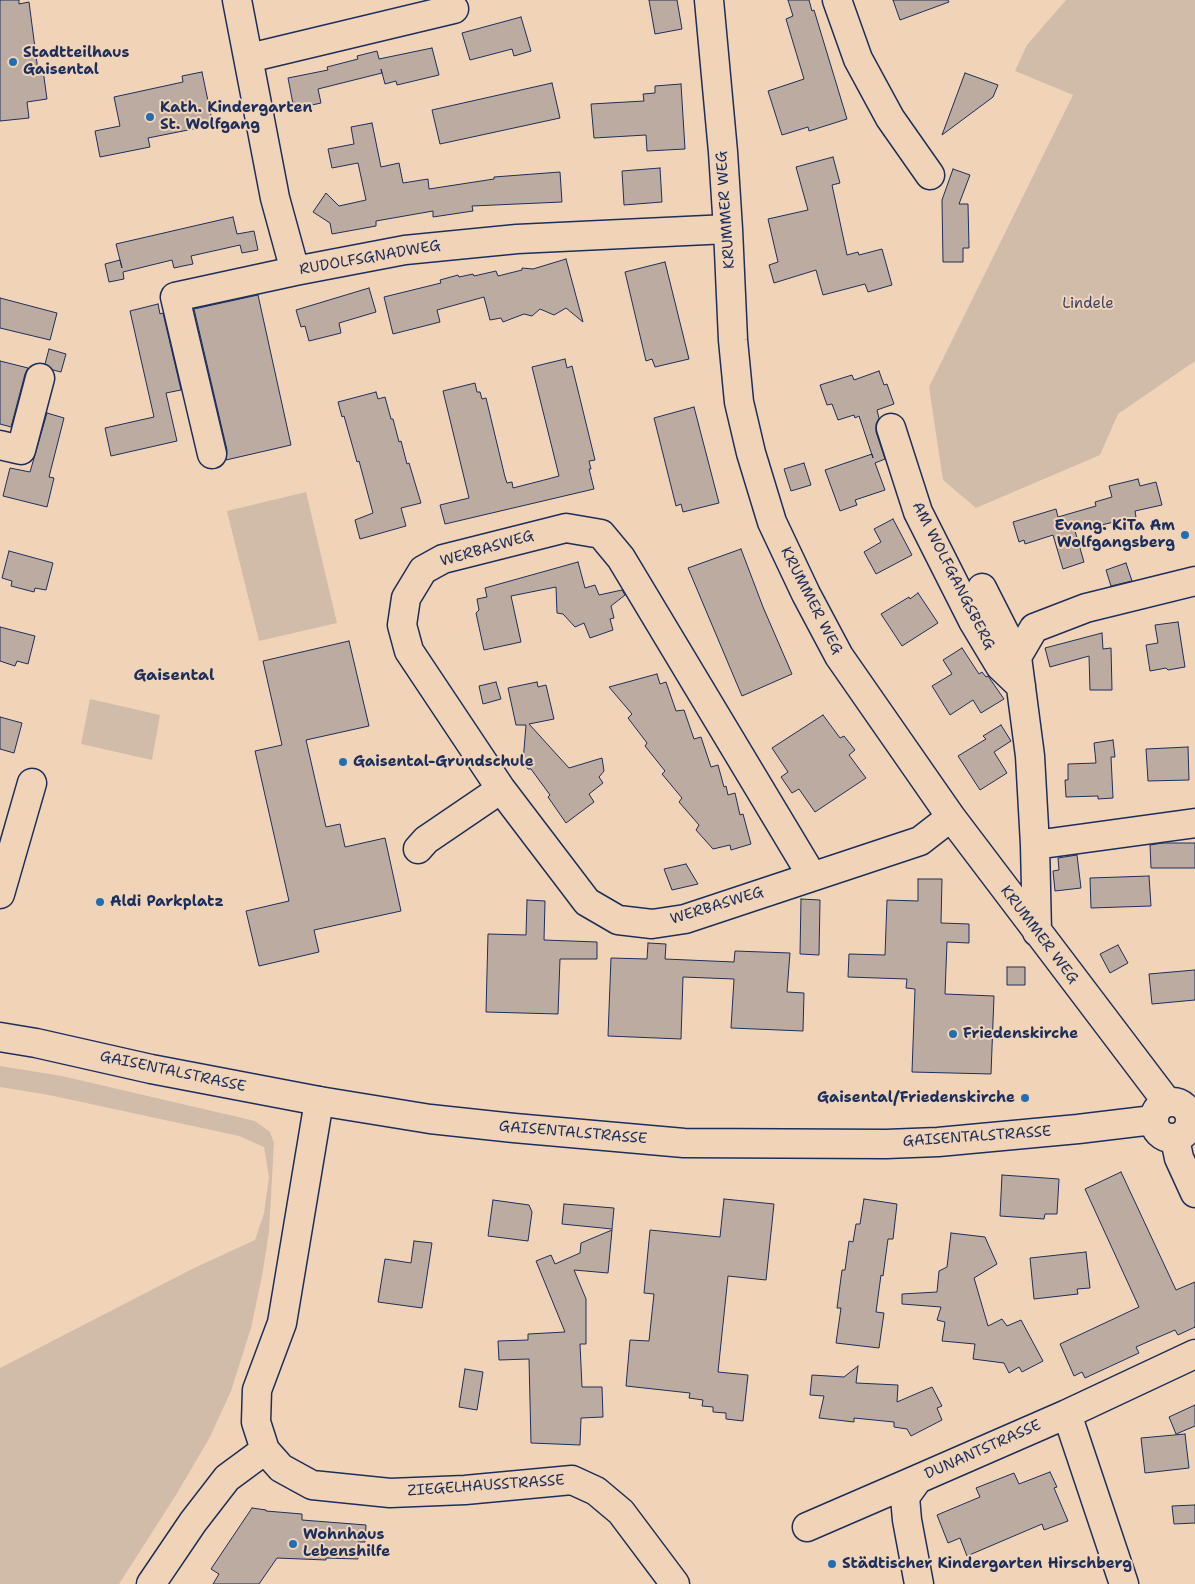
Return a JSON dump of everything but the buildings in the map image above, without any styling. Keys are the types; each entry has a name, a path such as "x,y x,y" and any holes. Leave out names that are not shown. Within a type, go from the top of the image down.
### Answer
{"street":[{"path":"237,0 275,198 295,271"},
{"name":"KRUMMER WEG","path":"709,0 728,229 733,340 739,402 751,453 772,522 806,594 839,656 951,818 1037,932 1160,1111"},
{"path":"837,0 858,59 890,118 930,175"},
{"path":"249,58 454,9"},
{"name":"RUDOLFSGNADWEG","path":"212,454 175,297 404,250 507,240 728,229"},
{"path":"0,445 21,450 40,378"},
{"name":"AM WOLFGANGSBERG","path":"891,428 918,512 973,621 1000,666 1021,686"},
{"name":"WERBASWEG","path":"812,876 621,558 601,534 566,528 443,559 423,570 406,598 402,625 409,651 501,789 587,902 618,920 652,924 685,919 920,841 951,818"},
{"name":"AM WOLFGANGSBERG","path":"1037,932 1036,845 1030,756 1017,657 1034,628 1086,608 1195,582"},
{"path":"982,588 1017,657"},
{"path":"0,894 32,783"},
{"path":"418,849 426,840 501,789"},
{"path":"1036,845 1195,824"},
{"name":"GAISENTALSTRASSE","path":"0,1038 36,1043 151,1069 319,1101 448,1121 684,1143 886,1144 938,1142 1078,1130 1160,1111"},
{"name":"ZIEGELHAUSSTRASSE","path":"319,1101 282,1323 257,1390 256,1422 265,1450 281,1468 312,1485 322,1486 390,1492 465,1490 572,1480 596,1492 621,1512 675,1584"},
{"path":"1179,1104 1192,1116 1188,1129 1175,1139 1164,1137 1154,1127 1160,1111 1179,1104"},
{"path":"1175,1139 1179,1158 1195,1193"},
{"name":"DUNANTSTRASSE","path":"919,1584 907,1520 905,1497 918,1479 1067,1414 1195,1354"},
{"path":"1067,1414 1124,1584"},
{"path":"151,1584 193,1522 227,1478 265,1450"},
{"path":"807,1527 918,1479"}],"green space":[{"name":"Lindele","path":"1066,0 1195,0 1195,361 1118,414 1100,455 976,508 943,480 929,387 1073,95 1015,71 1027,45"},
{"path":"306,492 337,623 259,641 227,511"},
{"path":"90,699 160,715 152,760 81,744"},
{"path":"0,1066 62,1076 255,1121 270,1132 274,1143 269,1232 262,1276 251,1328 231,1391 210,1437 176,1495 119,1584 0,1584 0,1368 194,1268 255,1240 264,1213 269,1177 264,1147 239,1136 49,1095 0,1087"}],"place":[{"name":"Stadtteilhaus Gaisental","path":"13,62"},
{"name":"Kath. Kindergarten St. Wolfgang","path":"150,117"},
{"name":"Evang. KiTa Am Wolfgangsberg","path":"1185,535"},
{"name":"Gaisental-Grundschule","path":"343,762"},
{"name":"Aldi Parkplatz","path":"100,902"},
{"name":"Friedenskirche","path":"953,1034"},
{"name":"Gaisental/Friedenskirche","path":"1025,1098"},
{"name":"Wohnhaus Lebenshilfe","path":"293,1544"},
{"name":"Städtischer Kindergarten Hirschberg","path":"832,1564"}],"district":[{"name":"Gaisental","path":"174,676"}]}
